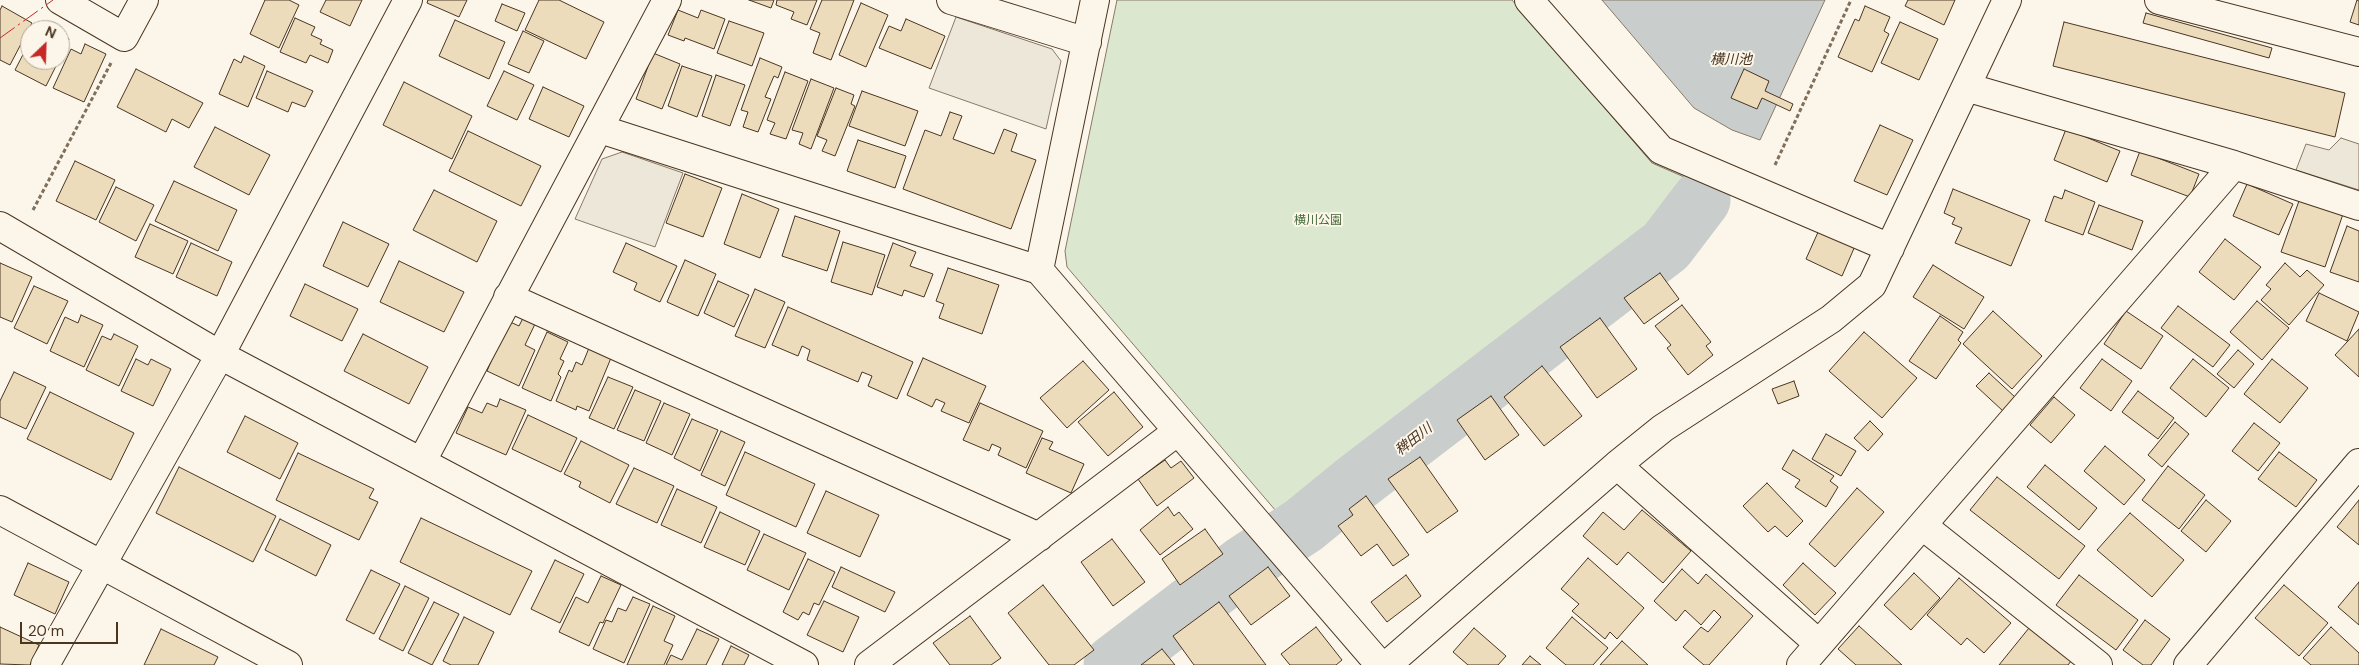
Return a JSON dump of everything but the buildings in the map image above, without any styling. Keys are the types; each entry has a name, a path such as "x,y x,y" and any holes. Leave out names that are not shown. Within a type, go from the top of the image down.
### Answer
{"street":[{"path":"60,0 124,37 144,0"},
{"path":"45,665 220,355 408,0"},
{"path":"422,461 667,0"},
{"path":"951,0 1086,42"},
{"path":"1039,270 1095,0"},
{"path":"1529,0 1661,150 1890,248"},
{"path":"1387,665 1617,465 1663,428 1831,319 1872,285 2006,0"},
{"path":"2159,0 2359,52"},
{"path":"1966,87 2234,164 2359,206"},
{"path":"600,129 1039,270 1380,665"},
{"path":"1801,665 2234,164"},
{"path":"10,232 220,355 804,665"},
{"path":"508,297 1039,537"},
{"path":"869,665 1178,431"},
{"path":"2188,665 2359,463"},
{"path":"1617,465 1819,644"},
{"path":"0,510 288,665"},
{"path":"1923,526 2098,665"}],"path":[{"path":"1762,193 1851,0"},
{"path":"10,232 124,37"}],"green space":[{"name":"横川公園","path":"1117,0 1512,0 1652,163 1698,183 1654,234 1608,280 1501,357 1288,525 1067,267 1065,251"}],"shaded area":[{"path":"956,17 1052,49 1061,61 1046,129 929,88"},
{"path":"2341,138 2359,144 2359,190 2296,170 2306,144 2329,150"},
{"path":"622,152 683,173 655,247 575,219 602,159"}],"water":[{"name":"横川池","path":"1602,0 1825,0 1760,140 1732,130 1694,108"}],"waterway":[{"name":"稗田川","path":"1113,665 1245,564 1304,525 1353,485 1666,246 1701,200"}],"power":[{"path":"0,38 53,0"}]}
